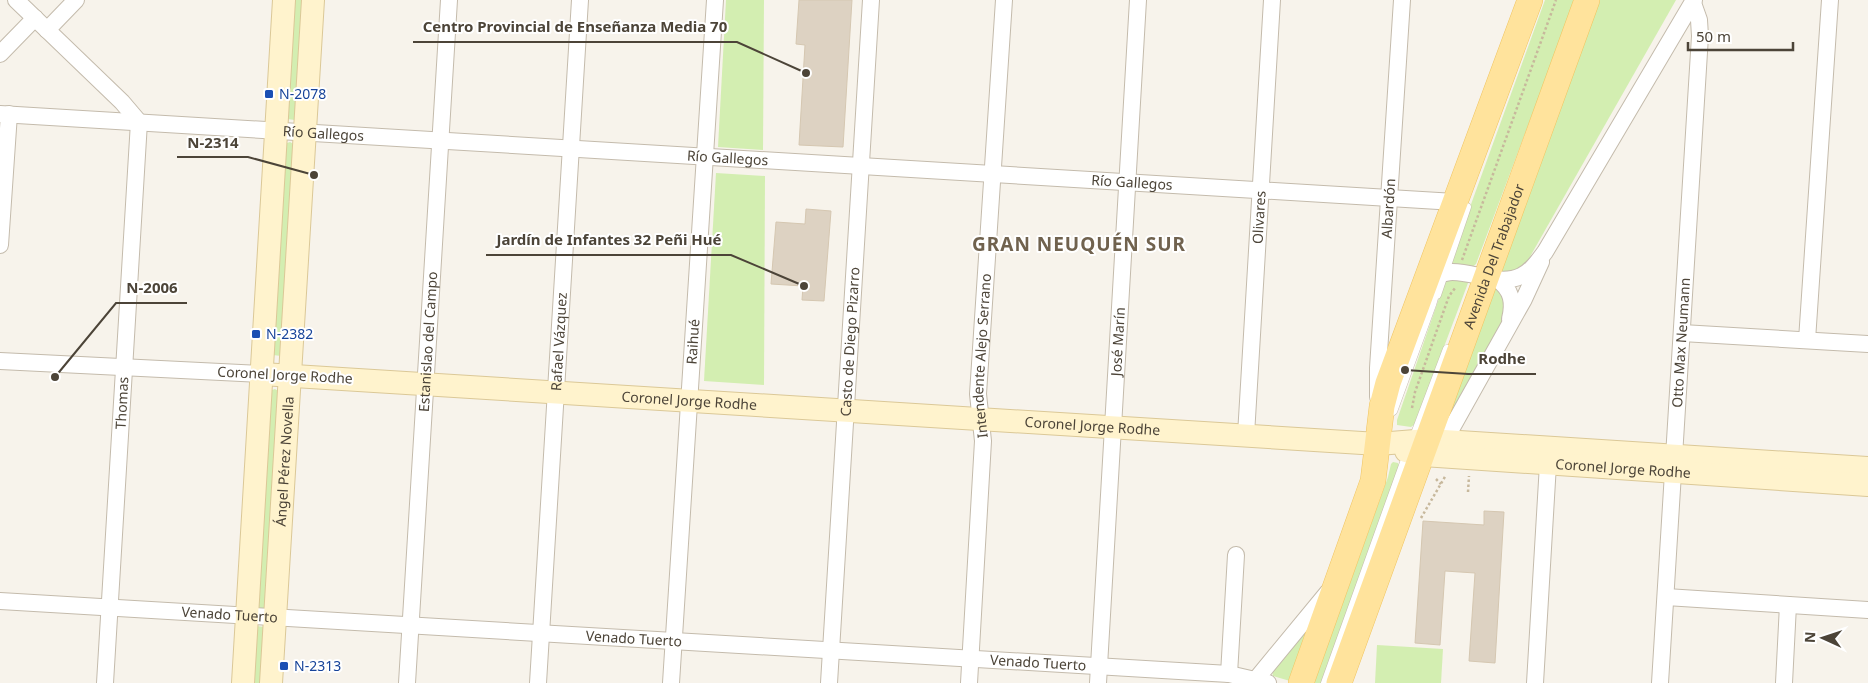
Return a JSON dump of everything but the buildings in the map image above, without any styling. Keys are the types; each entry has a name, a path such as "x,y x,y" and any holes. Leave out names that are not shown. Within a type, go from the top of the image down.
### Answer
{"main road":[{"name":"Ángel Pérez Novella","path":"243,683 284,0"},
{"name":"Ángel Pérez Novella","path":"271,683 313,0"},
{"name":"Avenida Del Trabajador","path":"1339,683 1410,517 1407,441 1388,383 1424,288 1463,200 1530,0"},
{"name":"Avenida Del Trabajador","path":"1301,683 1373,481 1407,441 1481,277 1587,0"},
{"name":"Coronel Jorge Rodhe","path":"262,374 1246,435 1407,441 1674,464 1868,485"},
{"name":"Coronel Jorge Rodhe","path":"1407,441 1548,464 1674,464 1868,468"}],"street":[{"path":"16,0 122,102 139,122"},
{"path":"47,30 76,0"},
{"name":"Estanislao del Campo","path":"407,683 449,0"},
{"name":"Rafael Vázquez","path":"538,683 580,0"},
{"name":"Raihué","path":"671,683 714,0"},
{"name":"Casto de Diego Pizarro","path":"829,683 871,0"},
{"name":"Intendente Alejo Serrano","path":"970,683 983,441 978,394 1004,0"},
{"name":"José Marín","path":"1099,675 1138,0"},
{"name":"Olivares","path":"1246,435 1272,0"},
{"name":"Albardón","path":"1402,0 1378,368 1407,441"},
{"path":"1807,340 1830,0"},
{"path":"1407,441 1504,333 1529,290 1546,252 1694,2"},
{"name":"Otto Max Neumann","path":"1660,683 1700,36 1699,20 1694,2"},
{"path":"0,54 35,18"},
{"path":"0,245 4,114"},
{"name":"Río Gallegos","path":"4,114 1390,198 1463,200"},
{"name":"Thomas","path":"105,683 139,122"},
{"path":"1481,277 1514,279 1525,274 1546,252"},
{"path":"1424,288 1434,277 1454,271 1481,277 1506,286 1511,297 1512,311 1504,333"},
{"path":"1434,280 1434,293 1407,441 1387,408 1434,280"},
{"path":"1682,333 1868,344"},
{"name":"Coronel Jorge Rodhe","path":"0,361 262,374"},
{"path":"1411,463 1412,467 1378,561 1372,559 1406,465 1411,463"},
{"path":"1535,683 1548,464"},
{"path":"1230,674 1236,555"},
{"path":"1259,682 1338,579"},
{"path":"1666,597 1868,610"},
{"name":"Venado Tuerto","path":"0,601 971,659 1099,675 1230,674 1259,682"},
{"path":"1784,683 1788,605"}],"lane":[{"path":"1407,441 1444,273 1463,200"},
{"path":"1325,683 1407,441 1451,339"}],"path":[{"path":"1462,262 1556,0"},
{"path":"1411,410 1415,392 1449,296 1457,283"},
{"path":"1407,441 1441,484"},
{"path":"1468,492 1469,470"},
{"path":"1436,479 1441,484"},
{"path":"1410,517 1441,484"}],"green space":[{"path":"289,0 307,0 295,120 287,119"},
{"path":"726,0 764,0 763,150 718,147"},
{"path":"1545,0 1575,0 1476,264 1471,268 1453,265 1451,262 1453,254"},
{"path":"1594,0 1676,0 1527,262 1524,266 1507,276 1494,268"},
{"path":"290,142 295,145 281,356 273,355 284,144"},
{"path":"716,173 765,176 764,385 704,381"},
{"path":"1446,278 1468,280 1468,283 1415,424 1411,427 1397,425 1397,420"},
{"path":"1491,285 1504,291 1504,317 1451,417 1443,411"},
{"path":"275,389 280,392 268,608 260,610 253,602 272,390"},
{"path":"1393,462 1398,463 1399,468 1322,683 1314,683 1391,464"},
{"path":"1319,615 1290,681 1273,676 1272,671"},
{"path":"256,626 265,627 266,683 248,683"},
{"path":"1377,645 1443,649 1441,683 1375,683"}],"place":[{"name":"Centro Provincial de Enseñanza Media 70","path":"806,73"},
{"name":"N-2078","path":"269,94"},
{"name":"N-2314","path":"314,175"},
{"name":"Jardín de Infantes 32 Peñi Hué","path":"804,286"},
{"name":"N-2382","path":"256,334"},
{"name":"Rodhe","path":"1405,370"},
{"name":"N-2006","path":"55,377"},
{"name":"N-2313","path":"284,666"}],"district":[{"name":"GRAN NEUQUÉN SUR","path":"1079,244"}]}
